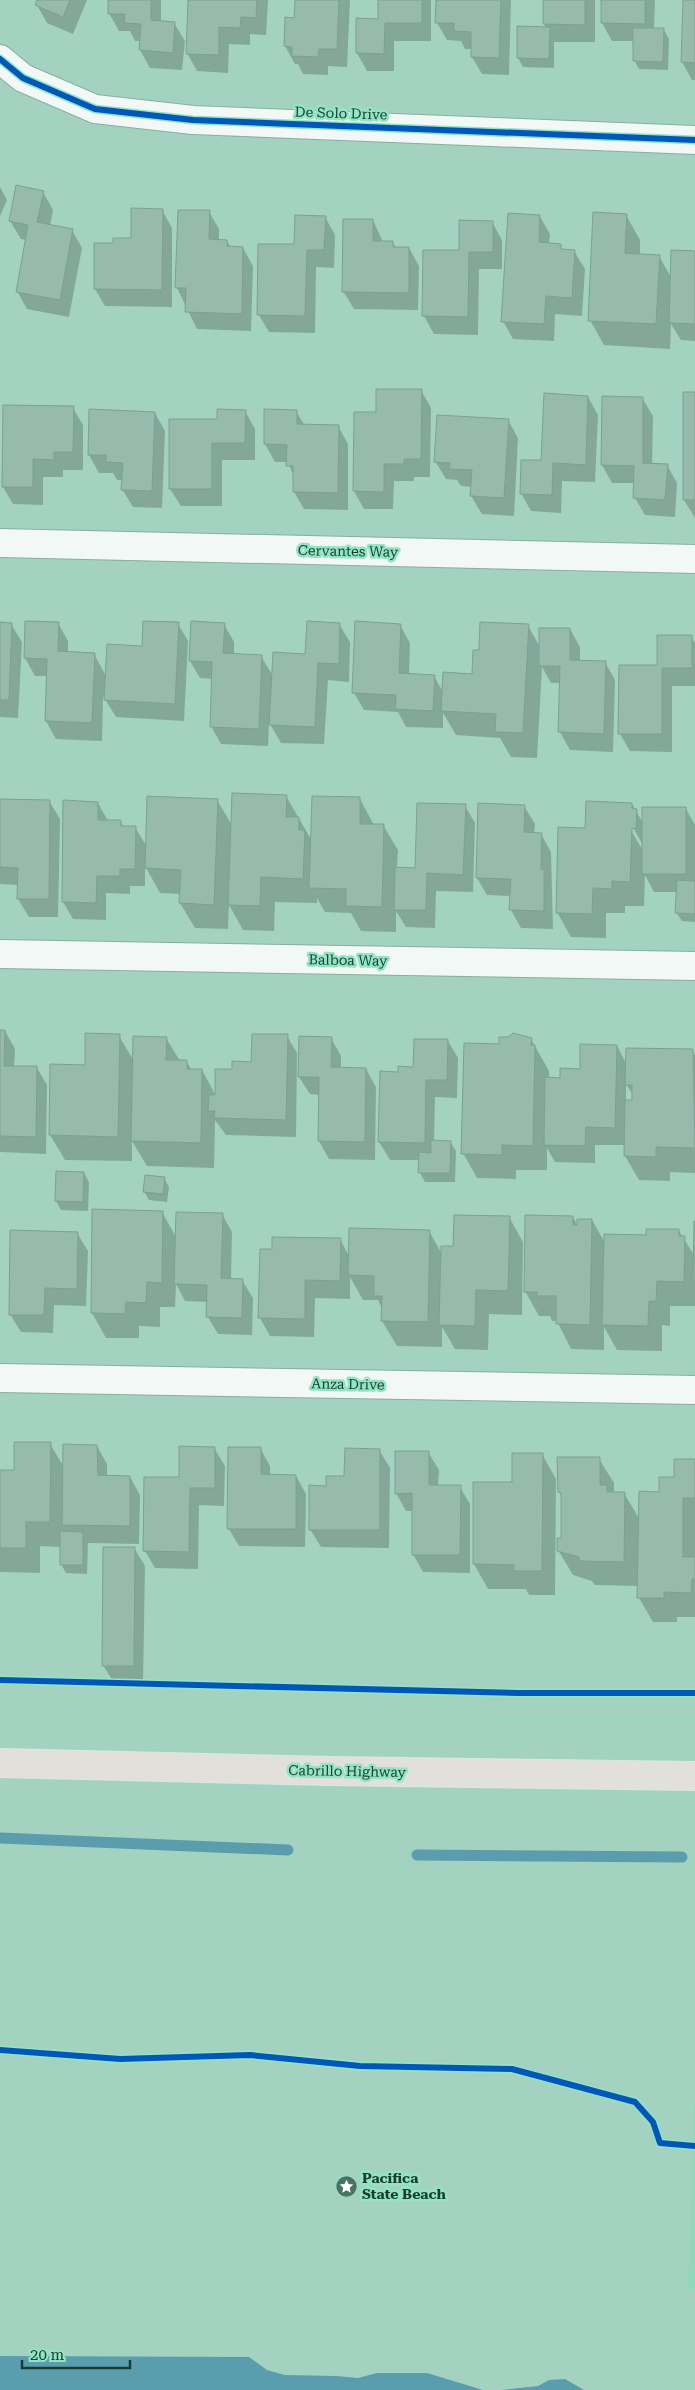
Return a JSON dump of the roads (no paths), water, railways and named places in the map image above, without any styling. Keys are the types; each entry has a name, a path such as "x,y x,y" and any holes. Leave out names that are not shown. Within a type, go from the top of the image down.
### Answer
{"highway":[{"name":"Cabrillo Highway","path":"0,1763 281,1770 695,1776"}],"street":[{"name":"De Solo Drive","path":"0,59 23,78 95,110 203,120 695,140"},
{"name":"Cervantes Way","path":"0,543 695,558"},
{"name":"Balboa Way","path":"0,954 695,966"},
{"name":"Anza Drive","path":"0,1378 695,1390"}],"water":[{"path":"0,2356 249,2357 267,2370 285,2375 358,2378 377,2373 427,2373 483,2390 0,2390"},
{"path":"565,2379 584,2390 501,2390 538,2386 549,2380"}],"waterway":[{"path":"0,1838 288,1850"},
{"path":"417,1855 682,1857"}],"place":[{"name":"Pacifica State Beach","path":"346,2186"}]}
